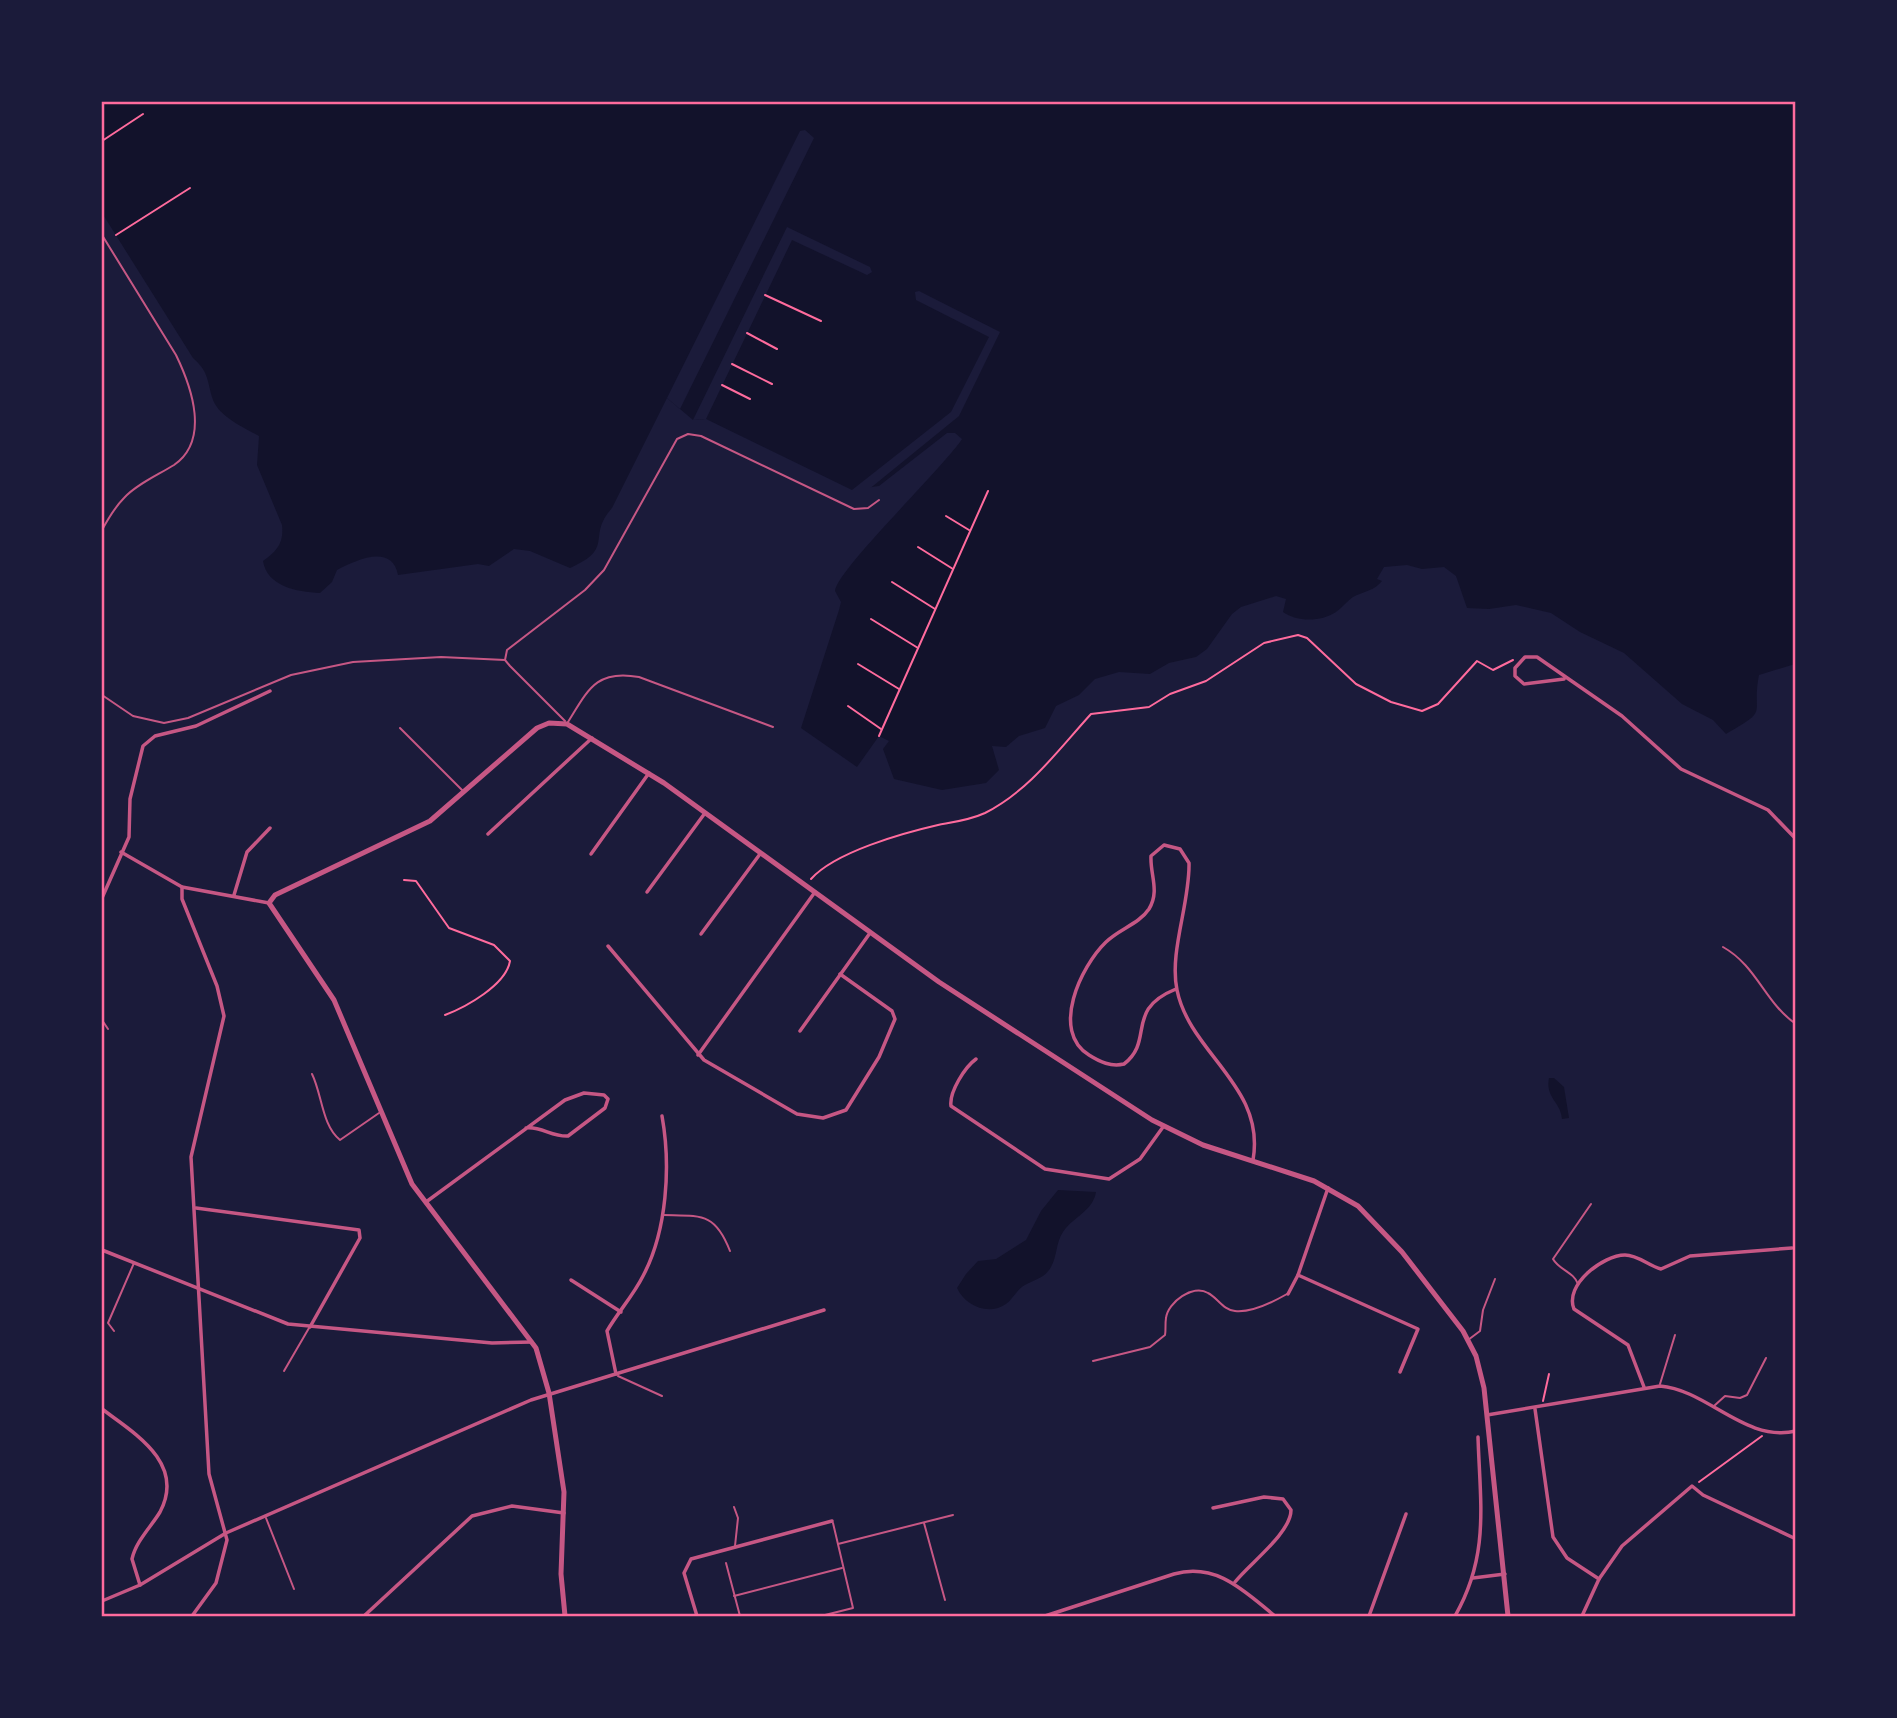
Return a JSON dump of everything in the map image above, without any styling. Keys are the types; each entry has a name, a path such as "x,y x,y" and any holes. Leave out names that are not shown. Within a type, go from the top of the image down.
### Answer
{"street":[{"path":"1564,679 1524,684 1515,676 1515,668 1525,657 1537,657 1564,679 1630,722 1681,769 1768,810 1796,839"},
{"path":"102,898 131,831 130,799 134,774 146,743 155,736 196,726 270,691"},
{"path":"269,903 275,895 418,827 465,793 537,728 549,723 567,724 592,738 649,773 939,982 1163,1127 1203,1146 1253,1160 1328,1188 1358,1206 1384,1231 1452,1315 1468,1340 1481,1371 1508,1616"},
{"path":"488,834 592,738"},
{"path":"591,854 649,773"},
{"path":"647,892 705,813"},
{"path":"234,895 247,852 270,828"},
{"path":"1176,989 1151,1003 1142,1019 1137,1051 1124,1064 1108,1064 1086,1053 1070,1032 1069,1023 1078,992 1091,960 1107,940 1148,911 1155,894 1151,856 1156,848 1168,844 1180,849 1189,863 1176,989 1188,1022 1221,1064 1247,1111 1256,1138 1253,1160"},
{"path":"121,852 182,887 269,903 334,1000 406,1173 425,1203 533,1342 550,1393 564,1513 561,1574 565,1616"},
{"path":"701,934 761,853"},
{"path":"182,887 182,899 217,986 224,1016 193,1144 191,1170 201,1290 209,1474 226,1532 220,1575 192,1616"},
{"path":"698,1055 816,892"},
{"path":"800,1031 871,932"},
{"path":"608,946 698,1055 797,1114 823,1118 841,1113 852,1101 879,1056 895,1019 892,1011 840,974"},
{"path":"976,1059 950,1098 951,1106 1045,1169 1103,1179 1114,1177 1145,1154 1163,1127"},
{"path":"425,1203 526,1128 577,1094 598,1094 608,1099 605,1108 568,1136 555,1135 540,1128 526,1128"},
{"path":"617,1375 606,1334 649,1263 662,1215 665,1141 662,1116"},
{"path":"1288,1294 1298,1275 1328,1188"},
{"path":"196,1208 354,1228 360,1232 360,1238 310,1327"},
{"path":"1644,1387 1628,1345 1574,1309 1572,1295 1578,1284 1618,1256 1632,1256 1661,1269 1690,1256 1792,1248"},
{"path":"102,1250 279,1322 518,1345 533,1342"},
{"path":"1298,1275 1418,1329 1400,1372"},
{"path":"571,1280 621,1312"},
{"path":"102,1601 140,1585 226,1532 550,1393 617,1375 824,1310"},
{"path":"1487,1415 1660,1386 1678,1389 1766,1431 1796,1431"},
{"path":"102,1409 149,1444 158,1456 165,1476 162,1507 133,1554 132,1564 140,1585"},
{"path":"1535,1409 1553,1538 1567,1558 1599,1579"},
{"path":"1455,1616 1473,1578 1483,1522 1478,1437"},
{"path":"1582,1616 1599,1579 1622,1546 1692,1486 1703,1495 1796,1539"},
{"path":"1213,1508 1268,1496 1283,1499 1291,1510 1291,1517 1281,1532 1234,1583"},
{"path":"364,1616 472,1516 512,1506 564,1513"},
{"path":"1369,1616 1406,1514"},
{"path":"697,1616 684,1573 688,1563 696,1556 832,1521"},
{"path":"1045,1616 1183,1571 1206,1572 1234,1583 1273,1616"},
{"path":"1473,1578 1505,1574"}],"lane":[{"path":"102,235 176,355 187,383 196,427 194,440 185,456 131,492 102,530"},
{"path":"505,660 511,644 575,598 604,570 668,450 682,436 701,436 854,509 868,508 879,500"},
{"path":"102,630 102,675"},
{"path":"102,695 134,716 164,723 188,718 290,675 353,662 441,657 505,660 567,724 596,682 621,673 639,677 773,727"},
{"path":"400,728 465,793"},
{"path":"1723,947 1747,964 1774,1007 1796,1024"},
{"path":"102,1020 108,1029"},
{"path":"312,1074 320,1091 329,1127 340,1140 380,1112"},
{"path":"1578,1284 1575,1278 1561,1269 1553,1259 1591,1204"},
{"path":"662,1215 696,1216 711,1220 721,1229 730,1251"},
{"path":"114,1331 108,1323 134,1263"},
{"path":"1468,1340 1480,1331 1483,1310 1494,1279"},
{"path":"1093,1361 1157,1344 1166,1335 1166,1318 1171,1307 1193,1292 1206,1292 1225,1307 1238,1312 1288,1294"},
{"path":"284,1371 310,1327"},
{"path":"1660,1386 1663,1367 1675,1335"},
{"path":"1713,1407 1725,1396 1740,1398 1747,1395 1766,1358"},
{"path":"617,1375 662,1396"},
{"path":"734,1507 738,1518 735,1546"},
{"path":"837,1544 953,1515"},
{"path":"265,1516 294,1589"},
{"path":"821,1616 853,1608 832,1521"},
{"path":"924,1522 946,1600"},
{"path":"726,1563 740,1616"},
{"path":"734,1595 843,1567"}],"path":[{"path":"102,141 143,114"},
{"path":"116,235 190,187"},
{"path":"765,295 821,321"},
{"path":"747,333 777,349"},
{"path":"732,364 772,384"},
{"path":"722,385 750,399"},
{"path":"879,736 988,491"},
{"path":"946,516 970,530"},
{"path":"918,547 953,569"},
{"path":"892,582 935,609"},
{"path":"871,619 918,648"},
{"path":"808,883 824,866 840,858 915,831 984,813 1014,793 1055,757 1091,714 1149,707 1170,694 1206,681 1264,643 1298,635 1307,638 1356,684 1391,702 1422,711 1438,704 1477,661 1493,670 1513,660"},
{"path":"858,664 900,689"},
{"path":"848,706 882,729"},
{"path":"404,880 416,881 449,928 494,945 510,961 505,974 489,989 445,1016"},
{"path":"1543,1402 1549,1374"},
{"path":"1692,1486 1761,1437"}],"shaded area":[{"path":"102,102 1795,102 1795,664 1759,675 1754,715 1726,734 1713,720 1682,704 1624,653 1580,632 1551,613 1516,605 1489,609 1467,608 1456,576 1444,567 1384,567 1377,579 1382,581 1379,584 1353,597 1330,615 1316,619 1295,618 1283,612 1286,599 1276,596 1241,607 1232,614 1207,649 1196,657 1169,663 1150,674 1119,672 1095,679 1079,695 1056,706 1045,728 1019,736 1006,747 992,746 999,770 986,783 942,790 894,779 883,749 889,741 879,736 857,767 801,728 839,610 841,602 835,591 840,580 962,439 955,433 947,433 879,486 852,490 706,419 693,420 667,398 605,518 597,548 584,561 570,568 530,551 514,549 489,566 478,564 398,575 389,559 372,557 337,570 332,582 320,593 292,589 276,582 266,570 263,561 278,546 282,537 282,525 257,465 259,436 219,410 204,371 193,358 102,213"},
{"path":"1549,1078 1554,1078 1564,1087 1569,1118 1562,1119 1549,1090"},
{"path":"1058,1190 1096,1192 1087,1209 1063,1232 1048,1271 1022,1287 1008,1302 999,1307 985,1309 966,1300 957,1288 966,1274 978,1261 996,1259 1026,1240 1041,1211"}],"pier":[{"path":"805,130 814,138 680,409 667,398 800,131"},
{"path":"787,227 870,267 872,272 867,275 792,240 706,419 693,420"},
{"path":"919,291 1000,332 959,416 868,490 852,490 951,412 989,337 916,300 915,292"}]}
